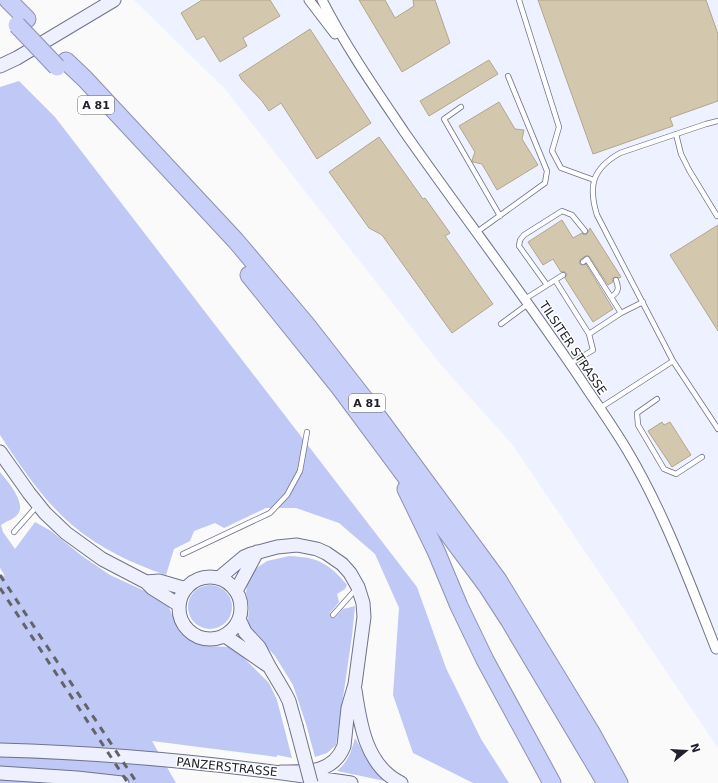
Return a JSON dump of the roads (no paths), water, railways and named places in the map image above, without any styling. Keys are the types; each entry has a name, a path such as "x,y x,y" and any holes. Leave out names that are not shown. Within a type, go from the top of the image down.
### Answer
{"highway":[{"name":"A 81","path":"8,0 22,22 222,241 280,312 388,451 487,586 509,620 606,783"},
{"name":"A 81","path":"0,8 22,22"},
{"name":"A 81","path":"61,64 86,79 236,241 306,324 370,406 498,580 592,734 619,783"},
{"path":"388,451 436,551 469,626 552,783"}],"main road":[{"path":"0,66 17,58 114,0"},
{"path":"0,452 38,505 66,533 85,548 116,567 146,582 152,588 179,605"},
{"path":"219,578 244,557 277,547 297,545 317,549 334,557 350,573 358,587 363,603 364,616 355,684 348,708 344,746 336,759 325,767 312,771 281,772"},
{"path":"236,591 257,552"},
{"path":"208,577 219,578 228,583 236,591 240,600 241,610 239,619 233,629 225,636 212,639 198,637 187,630 180,618 179,605 182,594 187,587 197,579 208,577"},
{"path":"146,582 159,580 183,588 187,587"},
{"path":"239,619 245,632 260,648 289,701 311,783"},
{"path":"225,636 269,666"},
{"path":"355,684 359,720 364,739 377,761 385,771 396,781 401,783"},
{"name":"PANZERSTRASSE","path":"0,750 90,754 150,759 281,772 351,783"},
{"path":"0,773 77,778 122,783"}],"street":[{"name":"TILSITER STRASSE","path":"309,0 372,84"},
{"name":"TILSITER STRASSE","path":"322,0 336,26 372,84 434,175 527,301 628,451 652,496 680,558 717,650"}],"lane":[{"path":"518,0 559,127 552,151 562,168 594,180"},
{"path":"477,232 545,183 547,171 508,76"},
{"path":"461,107 444,119 500,216"},
{"path":"718,121 620,153 609,159 599,169 592,188 597,215 673,361 718,429"},
{"path":"676,134 681,154 689,170 717,216 718,215"},
{"path":"546,285 519,246 520,240 524,235 562,211 572,215 585,231"},
{"path":"583,262 587,259 622,313"},
{"path":"501,324 546,285 563,275"},
{"path":"555,280 589,334 593,350 570,364"},
{"path":"611,297 617,292 618,287 616,280"},
{"path":"589,334 622,313 643,302"},
{"path":"600,408 673,361"},
{"path":"657,399 637,413 638,426 664,469 676,474 702,457"},
{"path":"183,554 270,513 287,495 300,471 307,432"},
{"path":"14,532 38,505"},
{"path":"333,615 358,587"}],"railway":[{"path":"0,575 137,783"},
{"path":"0,588 128,783"}]}
